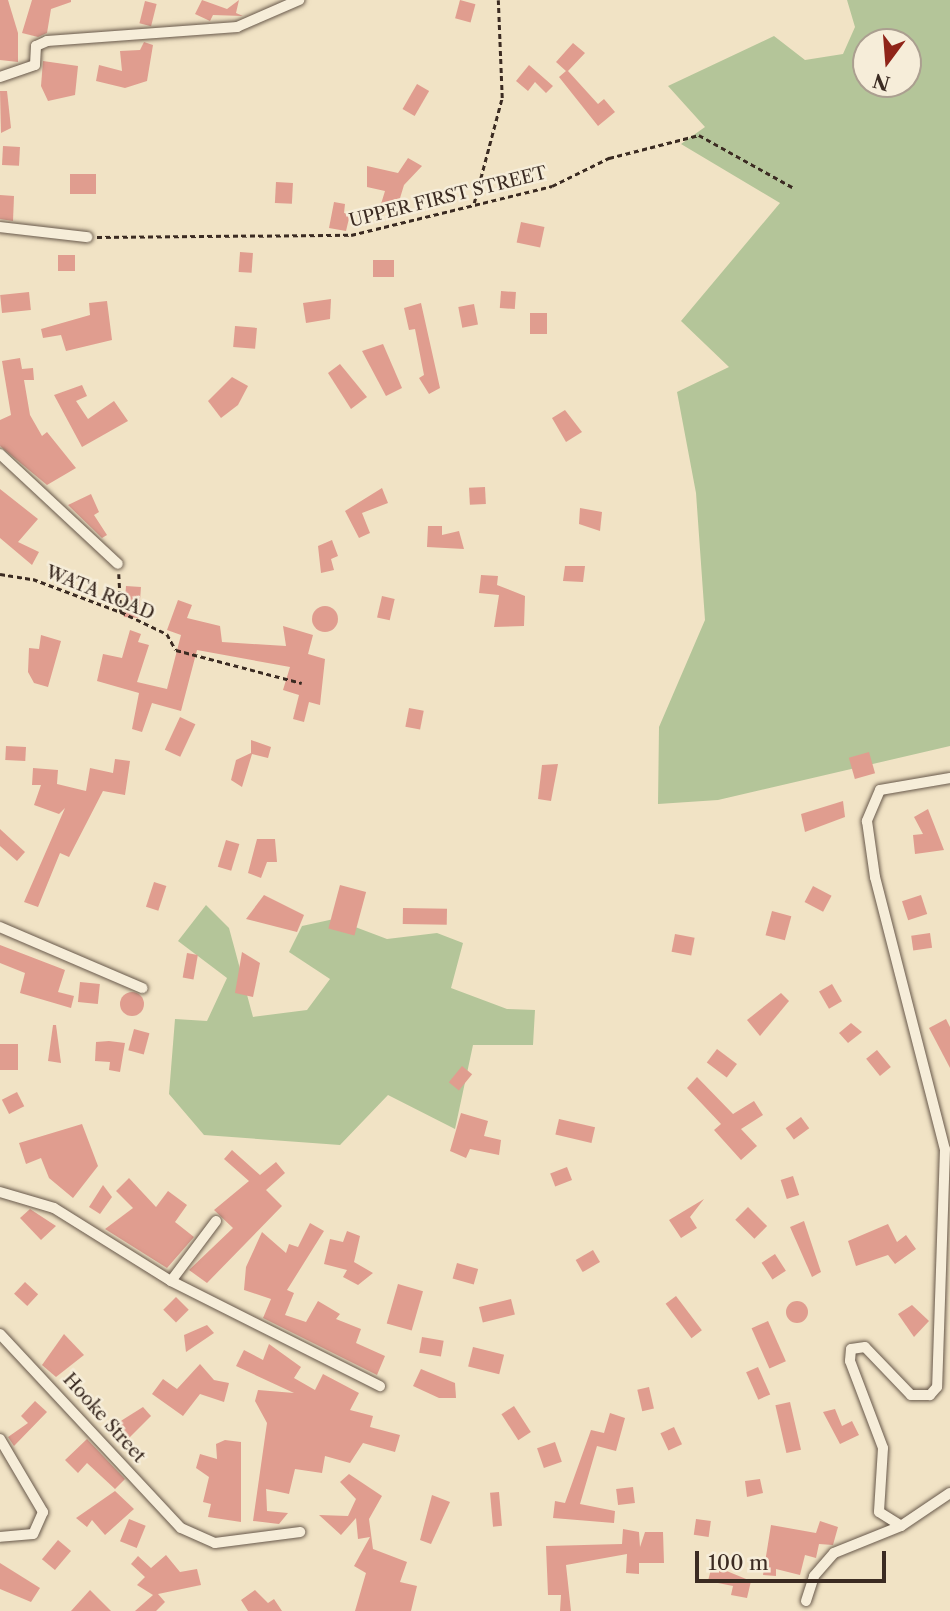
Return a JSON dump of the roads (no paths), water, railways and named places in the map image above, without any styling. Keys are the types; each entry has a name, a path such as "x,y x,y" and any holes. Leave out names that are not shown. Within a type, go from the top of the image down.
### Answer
{"street":[{"path":"0,77 35,65 36,46 47,41 237,27 299,0"},
{"path":"0,228 87,237"},
{"path":"0,454 118,564"},
{"path":"901,1526 879,1512 883,1448 852,1349 864,1347 911,1395 930,1395 937,1387 945,1149 875,877 867,821 880,790 950,778"},
{"path":"0,927 142,988"},
{"path":"0,1192 54,1208 171,1281 380,1386"},
{"path":"171,1281 216,1221"},
{"name":"Hooke Street","path":"0,1334 181,1528 215,1543 300,1532"},
{"path":"0,1439 43,1512 33,1534 0,1537"},
{"path":"806,1601 814,1576 834,1553 901,1526 950,1493"}]}
